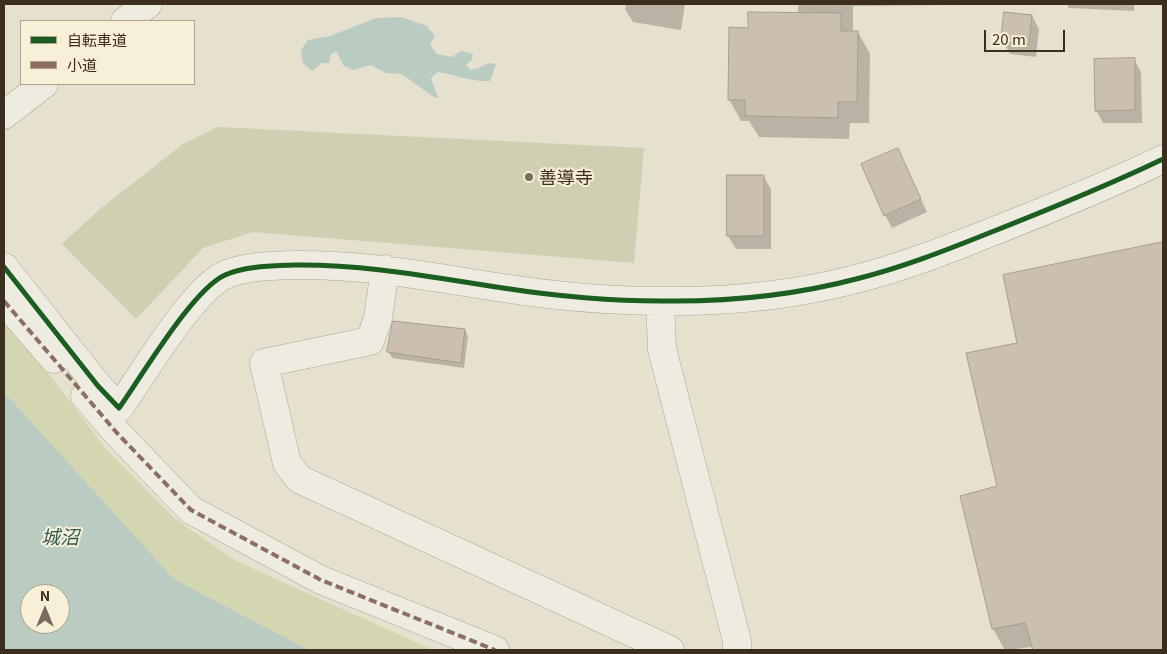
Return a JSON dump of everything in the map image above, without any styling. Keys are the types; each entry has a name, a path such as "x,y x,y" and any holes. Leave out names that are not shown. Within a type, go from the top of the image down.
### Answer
{"street":[{"path":"126,20 148,4"},
{"path":"4,115 43,85"},
{"path":"4,267 98,386 119,408 183,316 211,284 226,275 243,270 279,266 334,265 385,269 561,296 660,302 706,301 775,295 859,278 922,259 1017,222 1163,159"},
{"path":"385,269 378,318 370,341 264,363 287,462 299,479 670,650"},
{"path":"4,301 117,433 191,510 321,580 495,650"},
{"path":"660,302 662,348 737,641 737,650"}],"green space":[{"path":"218,127 644,148 634,263 253,232 203,248 136,319 62,244 100,209 183,144"},
{"path":"4,315 106,449 174,518 236,561 433,650 309,650 174,579 4,392"}],"water":[{"path":"401,17 427,26 435,36 430,45 437,54 452,57 461,51 473,54 472,60 466,65 470,70 489,63 496,64 490,81 438,72 431,78 438,97 435,98 402,74 386,73 371,65 353,70 343,65 337,52 331,54 329,63 322,63 312,71 303,63 301,50 308,40 330,36 376,18"},
{"name":"城沼","path":"4,392 174,579 309,650 4,650"}],"building":[{"path":"748,12 841,13 841,31 858,31 857,102 838,102 838,118 745,116 745,100 728,100 729,27 748,28"},
{"path":"1004,12 1032,15 1029,44 1001,42"},
{"path":"1135,58 1135,110 1095,111 1094,59"},
{"path":"898,148 921,199 884,216 861,164"},
{"path":"727,175 764,175 764,236 727,236"},
{"path":"1163,242 1163,650 1033,650 1025,623 992,629 960,496 997,486 966,353 1017,343 1003,275"},
{"path":"393,321 465,329 461,363 387,352"}],"marked path":[{"path":"4,301 117,433 191,510 321,580 495,650"}],"cycle path":[{"path":"4,267 98,386 119,408 168,335 198,298 212,284 225,275 241,270 293,265 372,269 582,298 642,301 737,299 787,293 836,284 908,264 1052,208 1163,159"}],"place":[{"name":"善導寺","path":"529,177"}]}
